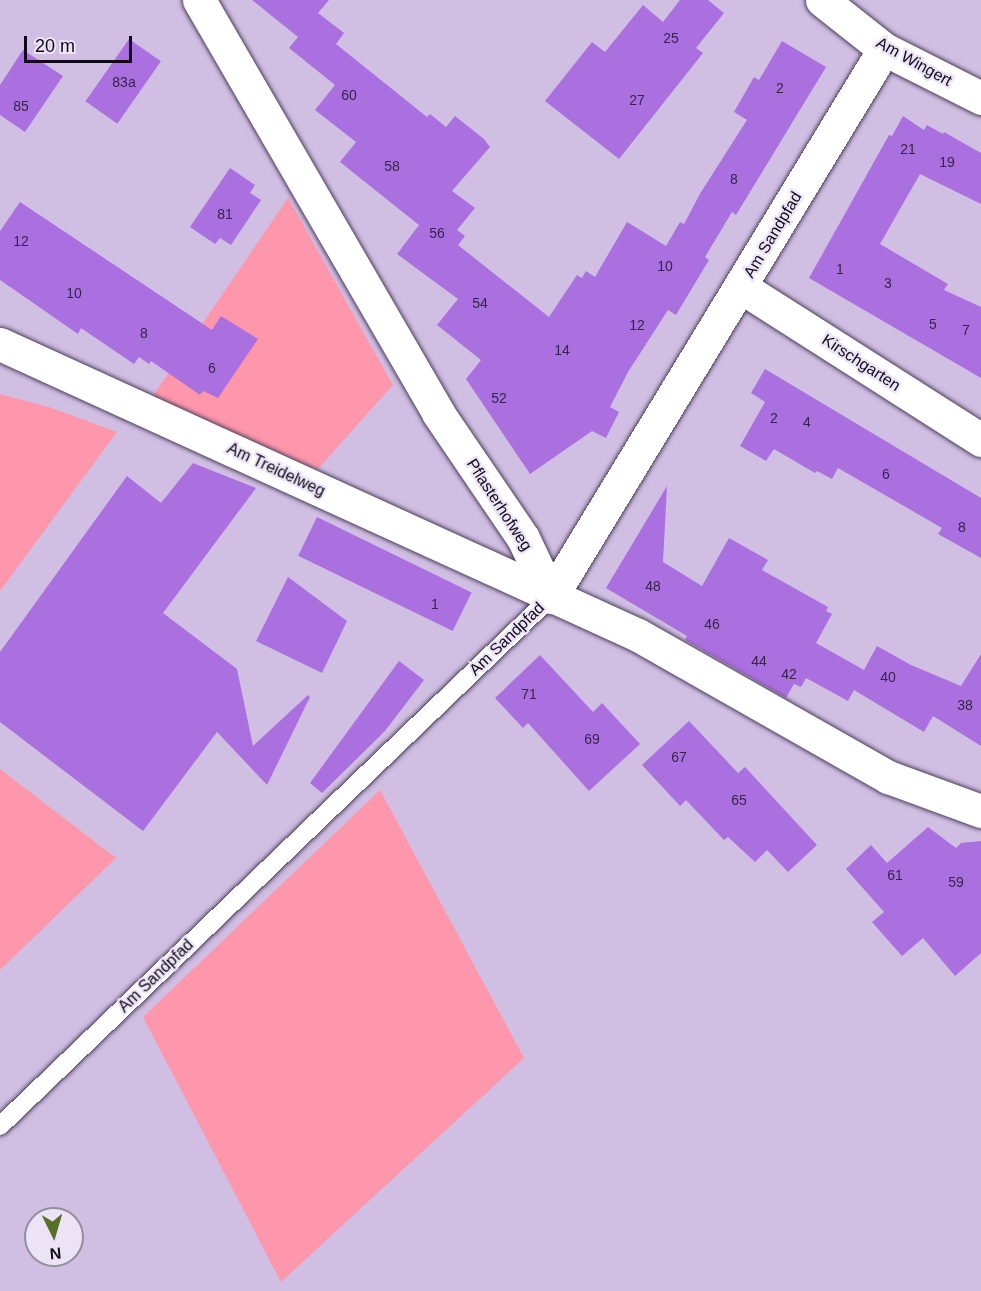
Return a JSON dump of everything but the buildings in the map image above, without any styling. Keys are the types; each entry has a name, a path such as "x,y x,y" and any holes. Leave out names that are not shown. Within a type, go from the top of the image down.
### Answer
{"street":[{"name":"Pflasterhofweg","path":"199,0 432,403 523,538 551,597"},
{"name":"Am Wingert","path":"822,0 884,49 981,98"},
{"name":"Am Sandpfad","path":"551,597 884,49"},
{"name":"Kirschgarten","path":"741,286 981,440"},
{"name":"Am Treidelweg","path":"0,344 551,597"},
{"path":"551,597 638,635 888,777 981,811"}],"lane":[{"name":"Am Sandpfad","path":"0,1126 551,597"}],"shaded area":[{"path":"288,198 393,385 318,469 292,461 153,396"},
{"path":"0,394 49,407 117,432 0,591"},
{"path":"0,769 116,858 0,970"},
{"path":"380,790 524,1058 281,1282 143,1017"}]}
